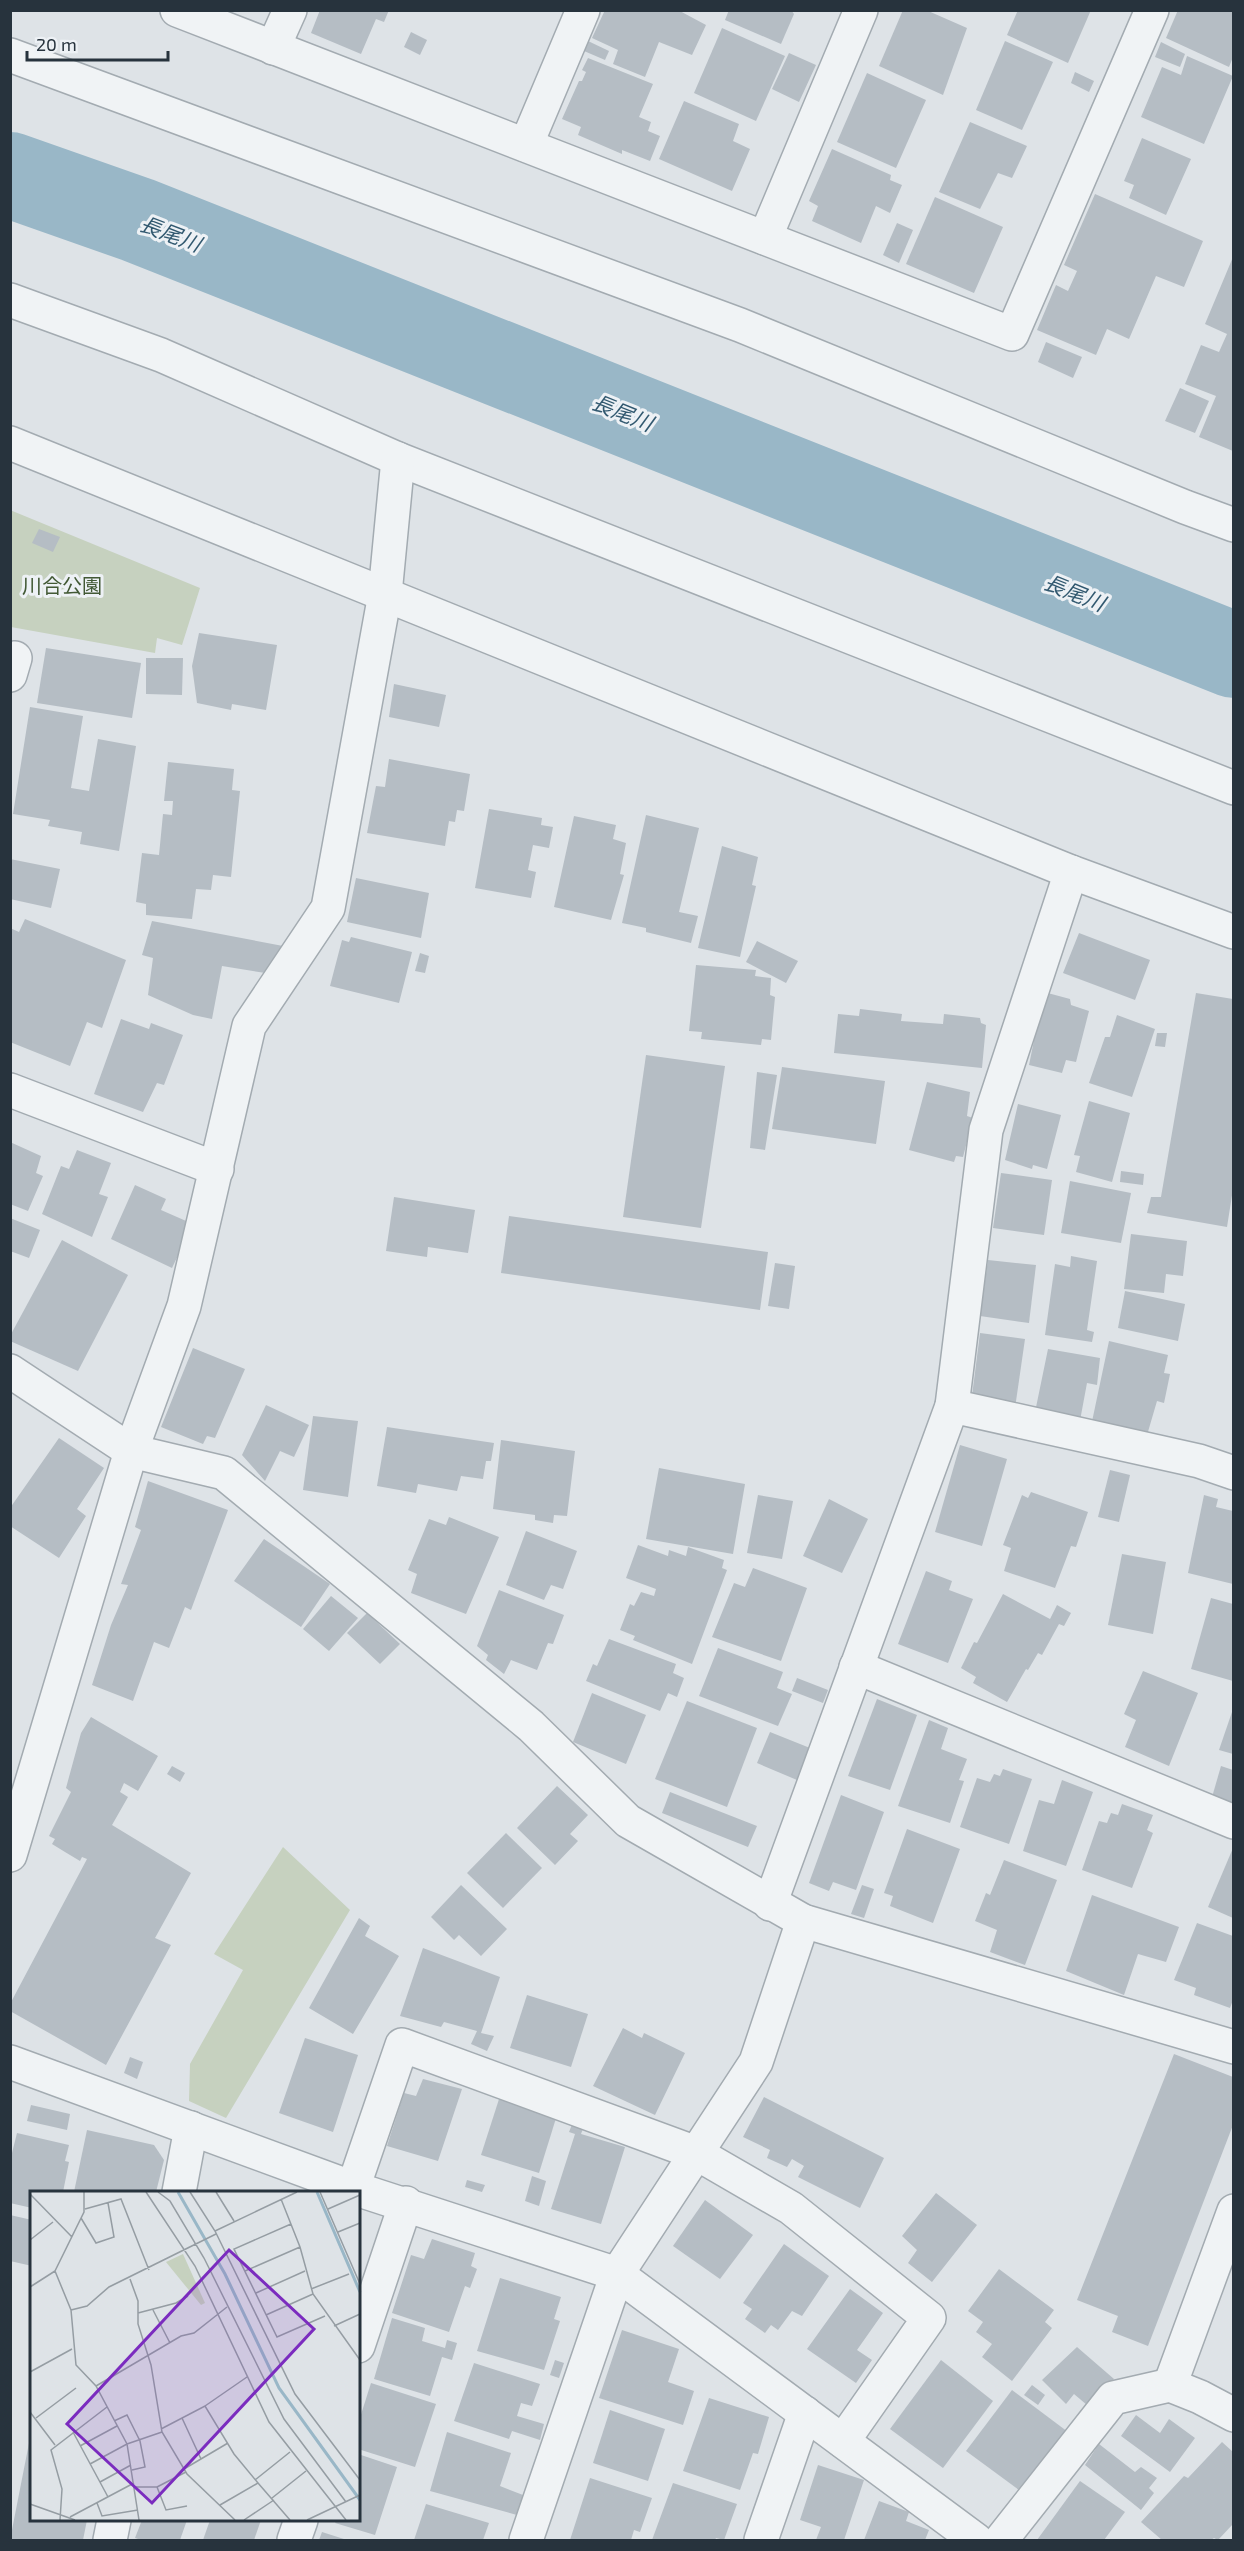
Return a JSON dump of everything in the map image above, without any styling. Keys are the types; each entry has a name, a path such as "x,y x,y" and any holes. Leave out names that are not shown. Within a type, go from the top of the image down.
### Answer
{"street":[{"path":"177,10 1012,334 1152,10"},
{"path":"273,48 290,10"},
{"path":"526,145 583,10"},
{"path":"765,238 861,10"},
{"path":"10,55 740,325 1233,525"},
{"path":"10,300 161,355 398,459 1233,788"},
{"path":"10,443 1071,873 1233,932"},
{"path":"10,1855 131,1451 184,1306 249,1026 328,908 385,594 398,459"},
{"path":"770,1904 952,1406 986,1130 1071,873"},
{"path":"10,1090 217,1169"},
{"path":"10,1371 131,1451 224,1473 531,1726 628,1821 770,1904 803,1921 1233,2047"},
{"path":"952,1406 1199,1461 1233,1473"},
{"path":"856,1667 1233,1822"},
{"path":"526,2541 617,2274 756,2062 803,1921"},
{"path":"353,2188 402,2045 696,2153 791,2208 929,2318 843,2441"},
{"path":"10,2062 353,2188 406,2203 617,2274 843,2441 965,2536"},
{"path":"178,2191 191,2128"},
{"path":"360,2340 406,2203"},
{"path":"1170,2385 1233,2211"},
{"path":"1001,2541 1113,2398 1170,2385 1200,2397 1233,2415"},
{"path":"761,2541 805,2413"},
{"path":"110,2541 114,2521"},
{"path":"294,2541 301,2521"}],"green space":[{"name":"川合公園","path":"10,510 200,588 182,645 157,638 155,653 11,627"},
{"path":"283,1847 350,1910 226,2118 189,2101 190,2064 243,1970 214,1954"}],"building":[{"path":"320,10 389,10 384,22 376,19 361,54 311,33"},
{"path":"605,10 678,10 706,25 692,55 659,42 645,77 613,64 618,50 592,38"},
{"path":"729,10 791,10 794,14 781,44 725,20"},
{"path":"903,10 926,10 967,28 943,95 879,66"},
{"path":"1018,10 1091,10 1068,63 1007,35"},
{"path":"1178,10 1233,10 1233,57 1229,67 1166,38"},
{"path":"722,28 785,56 756,121 694,93"},
{"path":"411,32 427,40 420,55 404,47"},
{"path":"588,41 609,51 605,60 584,51"},
{"path":"1005,41 1053,62 1022,130 976,110"},
{"path":"1161,42 1185,54 1180,67 1155,57"},
{"path":"789,53 816,65 799,102 772,89"},
{"path":"1187,56 1233,76 1204,144 1141,117 1162,67 1181,75"},
{"path":"588,58 653,84 639,117 651,122 648,131 660,136 650,161 622,150 622,154 578,135 581,127 562,119 579,81 582,81 586,72 582,70"},
{"path":"1075,72 1094,81 1089,92 1071,83"},
{"path":"867,73 926,100 896,168 837,142"},
{"path":"684,101 739,124 733,141 750,149 732,191 659,159"},
{"path":"970,122 1027,146 1012,178 998,173 980,209 939,192"},
{"path":"1142,138 1191,159 1166,215 1129,198 1134,185 1124,181"},
{"path":"832,149 891,175 890,180 902,185 890,213 876,206 861,243 812,221 818,206 809,201"},
{"path":"1095,194 1203,241 1184,287 1156,276 1129,339 1107,329 1096,355 1037,330 1056,285 1068,291 1077,271 1064,265"},
{"path":"935,197 1003,227 974,293 906,264"},
{"path":"897,223 913,230 899,263 883,255"},
{"path":"1233,257 1233,451 1199,437 1216,396 1185,384 1201,345 1219,352 1227,334 1205,324"},
{"path":"1046,342 1082,357 1073,378 1038,362"},
{"path":"1180,388 1209,401 1195,433 1165,421"},
{"path":"39,529 60,537 53,552 32,543"},
{"path":"199,633 277,645 266,710 232,704 231,710 197,703 192,666"},
{"path":"46,648 141,663 132,718 37,703"},
{"path":"146,658 183,658 182,695 146,694"},
{"path":"394,684 446,695 439,727 389,717"},
{"path":"30,707 83,716 71,788 89,791 98,739 136,746 119,851 80,844 82,832 48,826 50,820 13,814"},
{"path":"389,759 470,774 464,811 457,810 455,822 449,821 445,846 367,833 376,786 385,787"},
{"path":"168,762 234,769 232,790 240,791 231,877 213,875 211,890 196,889 192,919 146,915 146,904 136,902 142,853 159,855 163,814 172,815 173,801 164,801"},
{"path":"489,809 542,818 541,825 553,827 549,848 533,845 528,870 536,872 531,898 475,888"},
{"path":"646,815 699,828 679,912 698,916 691,943 646,932 646,928 622,923"},
{"path":"574,816 616,825 613,839 626,843 620,874 624,875 611,920 554,907"},
{"path":"722,846 758,857 752,885 756,886 740,957 698,948"},
{"path":"10,859 60,869 51,908 10,899"},
{"path":"356,878 429,893 421,938 347,922"},
{"path":"25,919 126,960 102,1028 87,1022 70,1066 10,1042 10,928 19,932"},
{"path":"152,921 283,946 278,975 222,966 212,1019 193,1015 148,995 153,958 142,955"},
{"path":"1079,933 1150,960 1135,1000 1063,973"},
{"path":"351,937 412,952 399,1003 330,986 342,940 349,942"},
{"path":"757,941 798,961 786,983 746,962"},
{"path":"420,953 429,956 425,973 415,971"},
{"path":"696,965 756,970 755,976 771,978 770,995 775,997 771,1040 762,1039 761,1045 701,1039 702,1032 689,1031"},
{"path":"1044,992 1070,999 1071,1005 1089,1011 1076,1062 1066,1060 1062,1073 1029,1065"},
{"path":"1196,993 1233,999 1233,1189 1227,1227 1147,1213 1151,1197 1161,1197"},
{"path":"860,1009 902,1014 901,1021 943,1024 944,1014 980,1018 981,1023 986,1025 982,1068 834,1053 838,1014 859,1016"},
{"path":"1117,1015 1155,1029 1132,1097 1089,1083 1105,1037 1110,1037"},
{"path":"121,1019 149,1029 151,1023 183,1035 164,1085 157,1083 143,1112 94,1094"},
{"path":"1157,1033 1167,1033 1165,1047 1155,1046"},
{"path":"646,1055 725,1066 701,1228 623,1217"},
{"path":"782,1067 885,1081 876,1144 772,1129"},
{"path":"757,1072 777,1075 765,1150 750,1148"},
{"path":"927,1082 970,1092 967,1116 973,1118 963,1157 956,1156 954,1162 909,1150"},
{"path":"1089,1101 1130,1113 1112,1182 1076,1172 1080,1156 1074,1155"},
{"path":"1018,1104 1061,1115 1047,1169 1033,1165 1032,1169 1005,1160"},
{"path":"10,1142 41,1156 36,1173 43,1176 28,1211 10,1204"},
{"path":"77,1150 111,1163 99,1194 108,1197 92,1237 42,1214 61,1166 69,1169"},
{"path":"1121,1171 1144,1174 1143,1185 1120,1182"},
{"path":"1001,1173 1052,1180 1044,1235 993,1228"},
{"path":"1070,1181 1131,1193 1121,1243 1061,1233"},
{"path":"135,1185 166,1199 161,1210 193,1224 172,1268 111,1239"},
{"path":"394,1197 475,1210 468,1253 428,1247 427,1257 386,1251"},
{"path":"509,1216 768,1252 760,1310 501,1273"},
{"path":"10,1218 40,1230 29,1258 10,1251"},
{"path":"1131,1234 1187,1241 1183,1276 1166,1274 1164,1293 1124,1289"},
{"path":"62,1240 128,1275 78,1371 10,1341 10,1336"},
{"path":"1071,1256 1097,1261 1087,1330 1094,1332 1092,1342 1045,1335 1055,1264 1070,1267"},
{"path":"988,1260 1036,1265 1029,1323 980,1316"},
{"path":"775,1263 795,1266 789,1309 768,1306"},
{"path":"1125,1291 1185,1304 1178,1341 1118,1328"},
{"path":"980,1333 1025,1339 1014,1415 972,1396"},
{"path":"1109,1341 1168,1355 1164,1373 1170,1374 1164,1403 1157,1401 1145,1442 1090,1431"},
{"path":"193,1348 245,1369 215,1438 207,1436 203,1444 161,1427"},
{"path":"1048,1349 1100,1358 1097,1385 1087,1383 1079,1426 1034,1417"},
{"path":"266,1405 309,1425 294,1457 280,1451 265,1481 242,1455"},
{"path":"313,1416 358,1421 348,1497 303,1490"},
{"path":"387,1427 494,1443 491,1461 486,1461 483,1479 461,1476 457,1491 418,1484 416,1493 377,1486"},
{"path":"59,1438 104,1468 77,1509 86,1516 59,1558 10,1526 10,1508"},
{"path":"501,1440 575,1451 567,1516 554,1515 553,1523 535,1520 535,1515 493,1509"},
{"path":"960,1445 1007,1459 982,1546 935,1532"},
{"path":"659,1468 745,1484 733,1554 646,1539"},
{"path":"1110,1470 1130,1475 1119,1522 1098,1517"},
{"path":"148,1481 228,1510 191,1610 185,1607 169,1648 154,1642 133,1701 92,1685 111,1625 128,1585 121,1584 141,1530 135,1527"},
{"path":"1031,1492 1088,1512 1076,1547 1071,1546 1055,1588 1004,1571 1011,1548 1003,1545 1022,1495 1028,1498"},
{"path":"758,1495 793,1501 782,1559 747,1553"},
{"path":"1204,1495 1218,1499 1216,1507 1233,1511 1233,1584 1188,1573"},
{"path":"829,1499 868,1519 842,1573 803,1556"},
{"path":"449,1517 499,1537 466,1614 411,1593 417,1574 408,1570 429,1519 446,1525"},
{"path":"526,1531 577,1551 563,1589 551,1585 544,1600 506,1585"},
{"path":"264,1539 330,1584 301,1627 234,1581"},
{"path":"638,1545 668,1556 669,1550 686,1556 688,1547 724,1560 722,1568 727,1570 692,1664 633,1640 635,1636 620,1630 630,1604 634,1606 641,1592 654,1596 656,1589 626,1578"},
{"path":"1122,1554 1166,1562 1153,1634 1108,1625"},
{"path":"753,1568 807,1588 781,1661 712,1637 734,1583 745,1587"},
{"path":"926,1571 952,1581 949,1590 973,1599 948,1663 898,1644"},
{"path":"499,1590 564,1615 553,1644 548,1643 537,1670 511,1660 504,1674 486,1660 488,1655 477,1646"},
{"path":"1003,1594 1050,1619 1057,1605 1071,1613 1064,1626 1059,1624 1042,1655 1038,1653 1028,1670 1026,1669 1007,1702 973,1683 976,1677 961,1668"},
{"path":"331,1596 358,1618 329,1651 303,1629"},
{"path":"1211,1598 1233,1604 1233,1681 1191,1669"},
{"path":"367,1613 400,1644 380,1664 347,1633"},
{"path":"609,1639 676,1664 673,1673 684,1678 677,1697 668,1693 660,1711 586,1681 593,1664 597,1666"},
{"path":"718,1648 783,1672 777,1688 792,1694 778,1726 699,1696"},
{"path":"1143,1671 1198,1693 1169,1766 1125,1747 1136,1720 1124,1714"},
{"path":"797,1678 828,1690 823,1703 792,1691"},
{"path":"592,1693 646,1715 626,1764 573,1742"},
{"path":"877,1699 917,1715 890,1790 848,1776"},
{"path":"687,1701 757,1728 727,1807 655,1779"},
{"path":"1233,1709 1233,1754 1219,1750"},
{"path":"91,1717 158,1756 138,1791 124,1783 120,1792 128,1797 112,1825 191,1873 155,1938 171,1945 106,2065 10,2011 10,2004 87,1859 82,1857 80,1861 65,1852 52,1844 55,1839 49,1836 71,1792 66,1788 81,1733"},
{"path":"929,1720 948,1728 941,1749 967,1759 959,1780 964,1781 950,1823 898,1806"},
{"path":"770,1732 810,1748 797,1780 757,1763"},
{"path":"172,1766 185,1773 180,1782 167,1774"},
{"path":"1221,1766 1233,1770 1233,1819 1208,1811"},
{"path":"1003,1769 1032,1779 1009,1844 960,1827 977,1778 990,1782 994,1774 1000,1776"},
{"path":"1062,1780 1093,1792 1066,1866 1023,1851 1039,1800 1054,1804"},
{"path":"557,1786 588,1815 570,1834 578,1841 555,1865 517,1828"},
{"path":"670,1792 757,1826 748,1847 662,1813"},
{"path":"841,1795 884,1812 856,1890 833,1882 829,1891 809,1883"},
{"path":"1122,1804 1153,1815 1147,1830 1153,1833 1132,1888 1082,1870 1099,1821 1107,1823 1111,1813 1118,1815"},
{"path":"907,1829 960,1849 933,1923 890,1906 893,1896 884,1893"},
{"path":"506,1833 542,1868 503,1908 467,1873"},
{"path":"1233,1848 1233,1918 1208,1907"},
{"path":"1004,1860 1057,1880 1025,1965 990,1952 997,1930 975,1921 986,1893 990,1895"},
{"path":"461,1885 507,1929 481,1956 459,1935 454,1940 431,1917"},
{"path":"862,1885 874,1889 864,1918 851,1914"},
{"path":"1092,1895 1179,1927 1166,1962 1138,1954 1124,1995 1066,1971"},
{"path":"359,1918 370,1926 365,1936 399,1956 353,2034 309,2008"},
{"path":"1197,1923 1233,1936 1233,2000 1230,2008 1194,1995 1196,1988 1174,1980"},
{"path":"423,1948 500,1977 481,2033 494,2036 487,2051 471,2044 477,2031 444,2022 441,2027 400,2016"},
{"path":"527,1995 588,2014 571,2067 510,2048"},
{"path":"623,2028 642,2038 644,2033 685,2053 655,2115 593,2086"},
{"path":"305,2038 358,2055 333,2132 279,2113"},
{"path":"1174,2054 1233,2077 1233,2125 1148,2346 1112,2332 1118,2316 1077,2300"},
{"path":"130,2057 143,2062 137,2079 124,2073"},
{"path":"423,2079 462,2089 438,2161 387,2146 404,2093 416,2096"},
{"path":"500,2096 557,2115 539,2173 481,2155"},
{"path":"764,2097 884,2158 860,2208 798,2177 804,2166 792,2159 787,2167 767,2158 770,2150 743,2137"},
{"path":"31,2105 70,2114 67,2130 27,2121"},
{"path":"573,2122 584,2126 581,2134 625,2147 601,2224 551,2209 575,2134 569,2132"},
{"path":"87,2130 154,2145 164,2160 156,2191 74,2191"},
{"path":"17,2133 69,2145 65,2161 69,2162 63,2191 30,2191 30,2208 10,2203 10,2161"},
{"path":"532,2176 546,2181 539,2206 525,2201"},
{"path":"467,2180 485,2185 482,2192 465,2187"},
{"path":"936,2193 977,2225 932,2282 908,2263 917,2250 902,2236"},
{"path":"705,2200 753,2235 720,2279 673,2246"},
{"path":"10,2215 30,2220 30,2266 10,2261"},
{"path":"432,2239 475,2253 471,2266 477,2269 470,2288 465,2286 449,2332 392,2313 411,2255 424,2259"},
{"path":"784,2244 829,2276 802,2316 792,2311 778,2330 771,2325 765,2333 745,2319 752,2309 743,2303"},
{"path":"999,2269 1054,2310 1045,2322 1052,2328 1012,2381 982,2357 992,2344 976,2332 983,2322 968,2311"},
{"path":"500,2278 561,2297 554,2319 560,2321 544,2370 477,2351"},
{"path":"850,2289 883,2313 857,2350 872,2360 856,2383 807,2349"},
{"path":"392,2318 425,2328 422,2341 445,2348 447,2340 457,2343 452,2360 442,2357 430,2396 374,2379"},
{"path":"622,2330 679,2349 668,2382 694,2391 683,2425 599,2398"},
{"path":"1077,2347 1114,2379 1087,2405 1074,2394 1066,2404 1042,2380"},
{"path":"555,2360 564,2363 559,2378 550,2375"},
{"path":"941,2360 993,2401 943,2468 890,2429"},
{"path":"474,2363 540,2384 532,2406 521,2403 517,2416 544,2424 540,2440 512,2431 509,2439 454,2421"},
{"path":"371,2383 436,2404 415,2467 360,2450 360,2418"},
{"path":"1032,2385 1045,2395 1038,2405 1024,2395"},
{"path":"1012,2390 1072,2435 1027,2496 966,2451"},
{"path":"709,2398 769,2417 758,2454 753,2453 740,2490 683,2471"},
{"path":"610,2410 665,2429 648,2481 593,2463"},
{"path":"1136,2415 1160,2433 1169,2419 1195,2438 1170,2472 1121,2436"},
{"path":"447,2432 511,2453 500,2486 523,2495 517,2515 430,2491"},
{"path":"30,2438 30,2521 87,2521 83,2540 10,2540"},
{"path":"1222,2442 1233,2452 1233,2524 1218,2540 1214,2538 1211,2540 1162,2540 1141,2522 1184,2476 1188,2478"},
{"path":"1099,2444 1135,2472 1141,2467 1157,2478 1149,2488 1154,2493 1141,2510 1085,2465"},
{"path":"360,2455 397,2467 375,2535 335,2523 336,2521 360,2521"},
{"path":"818,2465 864,2480 844,2540 816,2540 821,2527 800,2520"},
{"path":"590,2478 652,2498 640,2532 634,2530 631,2540 570,2540"},
{"path":"1080,2481 1125,2512 1104,2540 1037,2540"},
{"path":"673,2483 737,2504 724,2540 716,2538 715,2540 652,2540"},
{"path":"879,2501 909,2512 906,2521 929,2530 925,2540 864,2540"},
{"path":"426,2504 489,2523 483,2540 414,2540"},
{"path":"142,2521 187,2521 180,2540 135,2538"},
{"path":"210,2521 261,2521 254,2540 203,2540"},
{"path":"322,2532 347,2540 319,2540"}],"waterway":[{"name":"長尾川","path":"10,175 138,220 1234,655"}]}
